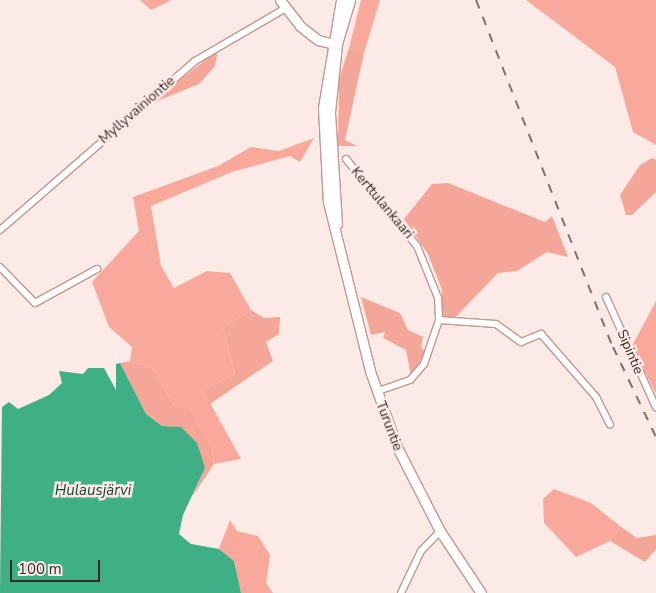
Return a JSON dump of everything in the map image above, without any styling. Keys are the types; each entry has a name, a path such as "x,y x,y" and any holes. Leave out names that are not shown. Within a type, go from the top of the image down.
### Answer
{"main road":[{"path":"280,0 308,33 334,44"},
{"name":"Turuntie","path":"341,0 322,151 328,202 376,392 401,456 440,532 481,593"},
{"name":"Turuntie","path":"334,44 350,0"}],"street":[{"name":"Myllyvainiontie","path":"0,230 194,61 286,8"},
{"name":"Kerttulankaari","path":"346,160 417,246 434,282 439,320 418,374 376,392"},
{"path":"0,267 35,303 97,269"},
{"name":"Sipintie","path":"606,297 656,407"},
{"path":"439,320 496,324 521,342 541,334 596,397 610,425"},
{"path":"401,593 421,551 440,532"}],"shaded area":[{"path":"140,0 172,0 151,10"},
{"path":"361,0 380,0 364,53 349,48"},
{"path":"526,0 656,0 656,145 633,132 615,67"},
{"path":"349,48 364,53 345,140 357,146 338,146 339,79"},
{"path":"218,50 215,66 199,84 148,105"},
{"path":"314,138 300,162 290,156 232,172 151,206 161,266 174,288 207,271 230,273 251,310 223,328 235,374 203,390 241,459 214,464 212,448 189,409 174,406 153,368 130,361 132,347 109,327 92,282 139,231 133,197 218,166 251,147 279,151"},
{"path":"652,158 656,160 656,192 632,215 626,215 620,195 640,165"},
{"path":"448,183 545,222 552,216 568,257 547,252 517,271 498,273 451,322 442,324 442,290 428,254 404,219 432,184"},
{"path":"361,297 400,313 408,330 423,337 421,348 426,351 411,376 406,350 383,338 385,332 371,335"},
{"path":"656,301 656,394 632,346"},
{"path":"251,310 264,318 280,317 279,334 266,342 273,361 210,404 203,390 235,374 223,328"},
{"path":"130,361 153,368 174,406 189,408 212,448 214,464 192,497 205,468 181,427 162,426 146,414 120,363"},
{"path":"554,489 591,503 620,526 610,541 576,557 544,523 543,499"},
{"path":"230,520 237,531 258,536 270,555 266,583 273,593 241,593 234,561 219,549"},
{"path":"620,526 637,538 656,535 656,549 645,562 610,541"}],"water":[{"name":"Hulausjärvi","path":"120,363 146,414 162,426 181,427 197,443 205,468 183,515 179,534 191,544 219,549 234,561 241,593 0,593 2,407 9,402 18,409 49,395 62,383 59,371 83,374 88,368 104,368 116,390 116,364"}],"railway":[{"path":"476,0 613,347 656,437"}]}
